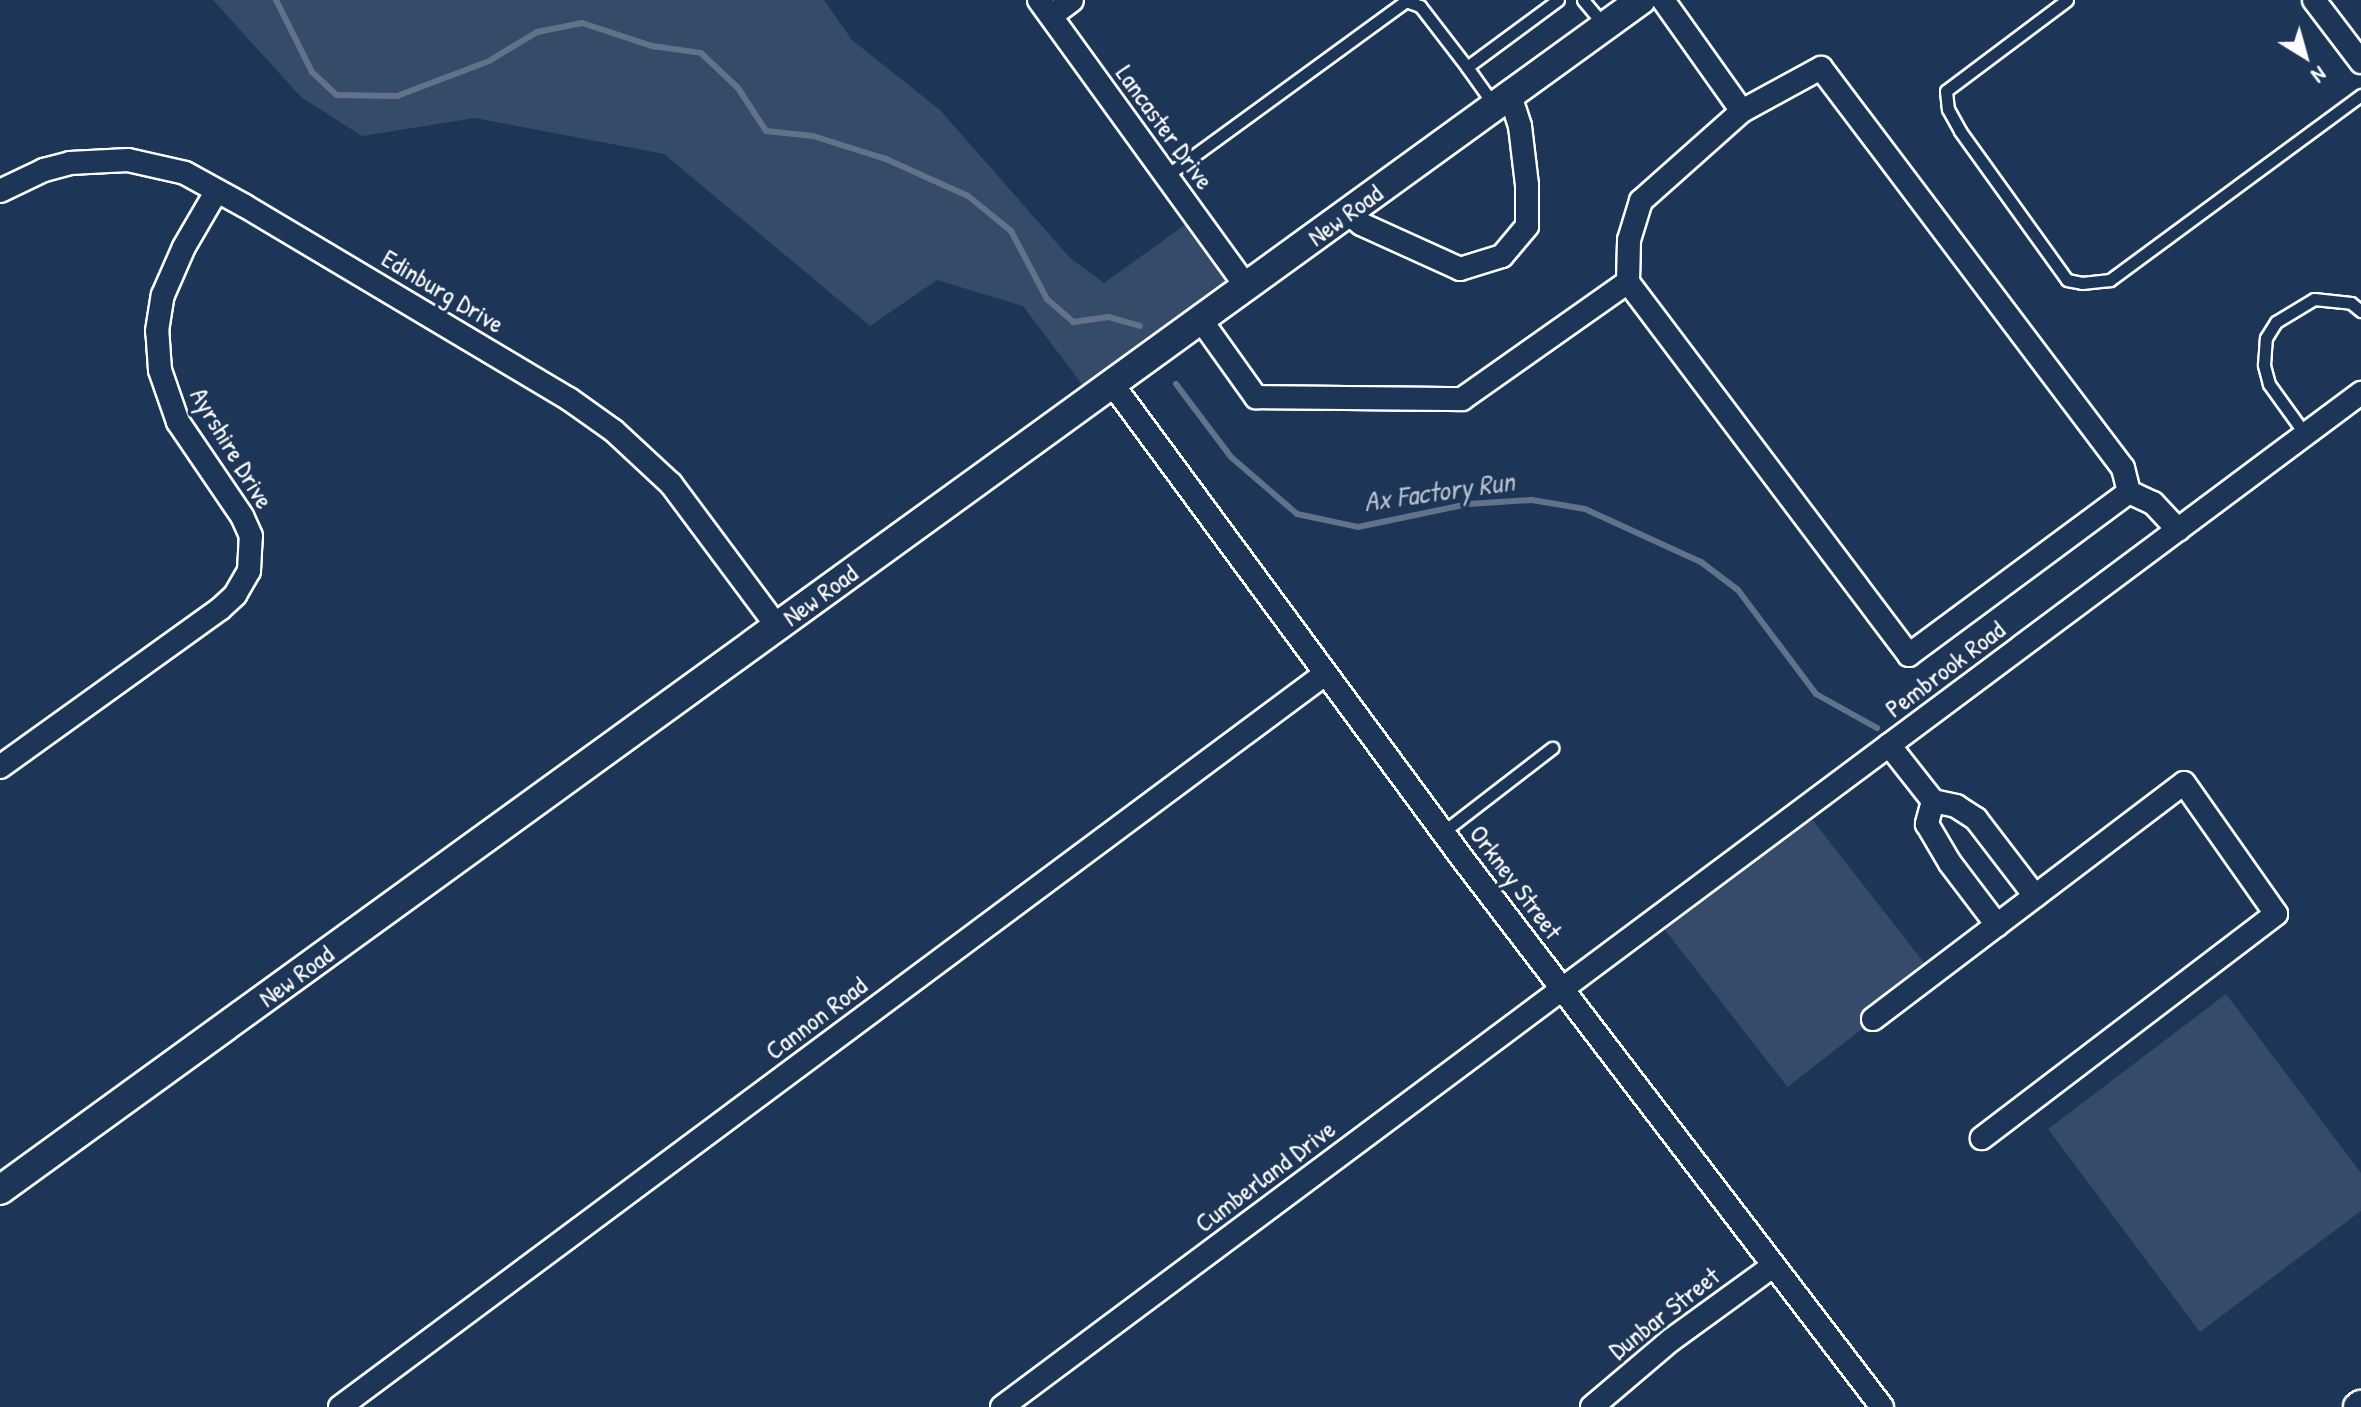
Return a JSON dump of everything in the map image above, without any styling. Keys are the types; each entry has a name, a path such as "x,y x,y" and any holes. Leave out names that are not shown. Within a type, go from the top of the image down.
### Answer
{"street":[{"path":"1045,8 1072,0"},
{"name":"New Road","path":"0,1190 1641,0"},
{"path":"1663,0 1742,111"},
{"path":"2314,0 2361,62"},
{"name":"Lancaster Drive","path":"1045,8 1246,286"},
{"path":"1821,68 2123,468 2129,492 1909,655 1628,282 1629,240 1641,201 1742,111 1821,68"},
{"path":"1348,213 1361,224 1460,269 1502,256 1527,226 1520,126 1502,101"},
{"name":"Edinburg Drive","path":"0,191 44,170 102,159 153,164 185,173 245,206 569,399 614,431 671,484 777,626"},
{"name":"Ayrshire Drive","path":"0,767 220,609 235,595 249,571 251,536 242,516 178,422 160,370 157,331 166,286 184,247 216,192"},
{"path":"1201,320 1256,397 1462,399 1628,282"},
{"name":"Orkney Street","path":"1113,385 1443,832 1882,1407"},
{"name":"Pembrook Road","path":"1562,989 2361,393"},
{"path":"2129,492 2153,503 2178,530"},
{"name":"Cannon Road","path":"340,1407 1325,674"},
{"path":"1889,745 1933,801 1956,806 1976,819 2035,896"},
{"path":"1873,1019 2184,783 2276,914 1982,1138"},
{"path":"1933,801 1927,824 1950,863 1997,925"},
{"name":"Cumberland Drive","path":"1002,1407 1562,989"},
{"name":"Dunbar Street","path":"1592,1407 1671,1340 1773,1266"}],"lane":[{"path":"1467,67 1558,0"},
{"path":"1583,0 1605,26"},
{"path":"2067,0 1946,91 1948,109 1960,131 2067,280 2082,283 2110,280 2361,95"},
{"path":"1166,176 1406,1 1420,6 1467,67 1502,101"},
{"path":"2305,434 2269,384 2264,365 2266,338 2276,322 2314,299 2351,303 2361,311"},
{"path":"1443,832 1552,748"}],"shaded area":[{"path":"213,0 824,0 852,40 940,110 1070,258 1104,283 1196,217 1246,286 1093,399 1023,306 937,280 870,326 664,154 475,118 362,136 301,97"},
{"path":"1804,809 1933,974 1788,1087 1659,922"},
{"path":"2226,994 2361,1173 2361,1211 2200,1332 2048,1129"}],"waterway":[{"name":"Ax Factory Run","path":"276,0 312,72 337,95 397,96 489,61 537,32 582,23 652,46 701,53 738,88 766,131 813,136 886,159 968,196 1011,231 1047,299 1073,322 1109,317 1140,326"},
{"name":"Ax Factory Run","path":"1176,384 1231,457 1297,514 1358,527 1468,504 1532,500 1585,509 1701,562 1738,590 1816,694 1877,728"}]}
